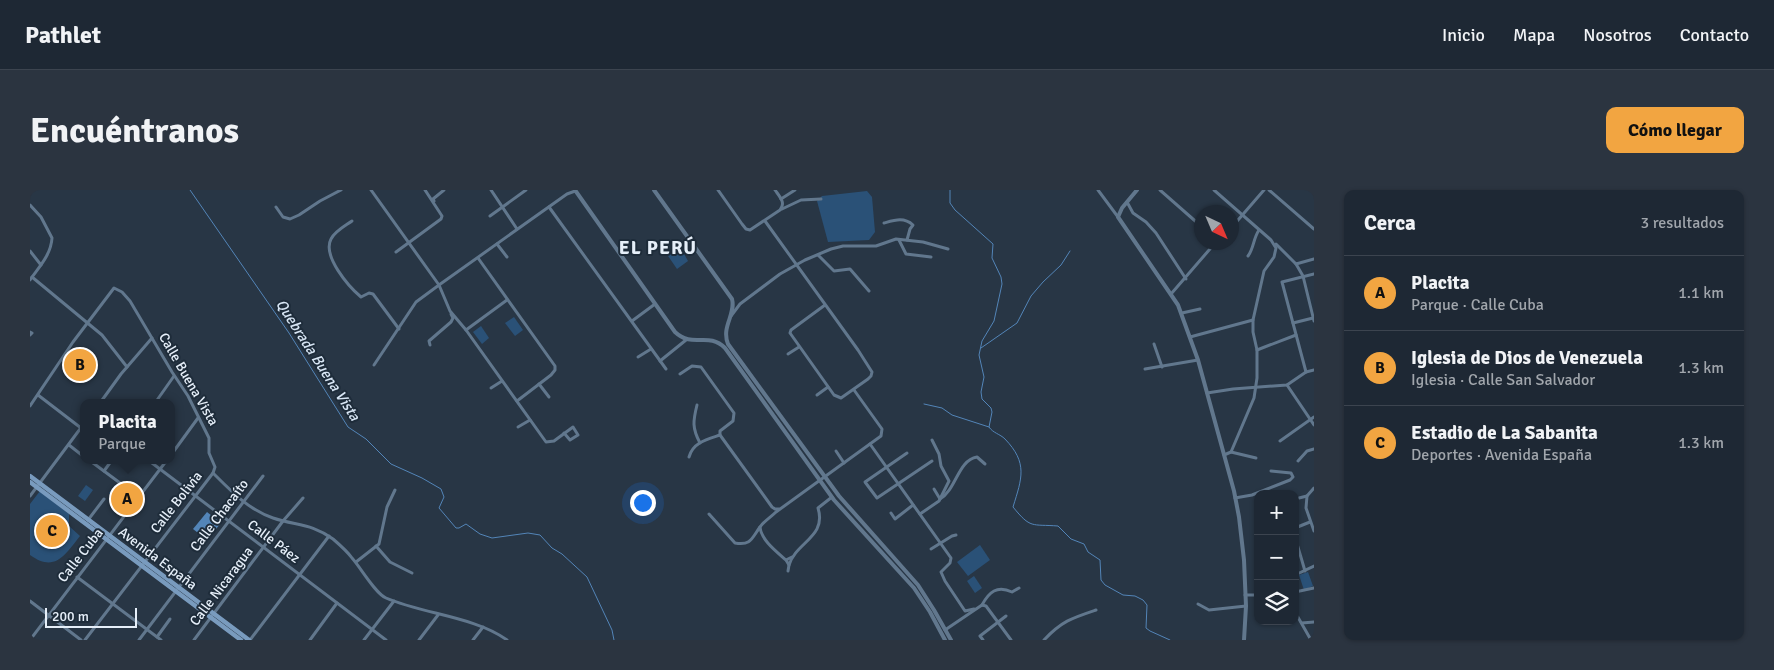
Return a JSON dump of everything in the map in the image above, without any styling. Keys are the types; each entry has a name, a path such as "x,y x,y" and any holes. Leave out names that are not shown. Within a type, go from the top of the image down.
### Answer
{"main road":[{"name":"Avenida España","path":"30,476 38,485 143,564 249,640"},
{"name":"Avenida España","path":"30,482 38,485 88,520 108,537"},
{"name":"Avenida España","path":"213,616 241,640"}],"street":[{"path":"276,207 283,217 290,219 299,216 320,201 341,190"},
{"path":"371,190 439,285 453,318 429,342 430,345"},
{"path":"396,252 441,219 442,216 425,190"},
{"path":"434,203 433,198 444,190"},
{"path":"491,190 517,229"},
{"path":"490,216 526,190"},
{"path":"374,365 416,302 517,229 575,190 674,330 686,340"},
{"path":"654,190 731,296 733,306 726,331 728,344 822,478 832,496 914,588 930,612 944,640"},
{"path":"718,190 746,229 754,229 782,209 801,200 821,199"},
{"path":"775,190 783,202 782,209"},
{"path":"781,199 795,190"},
{"path":"1096,190 1118,217 1171,294 1182,313 1198,360 1235,498 1242,540 1246,606 1244,640"},
{"path":"1118,217 1127,202 1138,190"},
{"path":"1160,190 1194,220"},
{"path":"1214,190 1296,264 1303,276 1314,319 1293,323"},
{"path":"1239,219 1264,190"},
{"path":"1269,190 1314,229"},
{"path":"1127,202 1133,214 1146,222 1156,233 1186,279"},
{"path":"30,206 52,237 49,252 31,279 106,339 127,366"},
{"path":"549,207 666,369"},
{"path":"884,222 900,219 909,221 913,225 907,240"},
{"path":"352,221 338,230 331,238 328,248 330,258 360,297 369,293 373,294 399,330"},
{"path":"765,221 858,350 872,372 871,376 841,398 837,398 828,387 790,333 791,330 825,305"},
{"path":"1248,256 1251,252 1254,236 1260,230"},
{"path":"730,317 746,299 780,274 818,255 843,246 876,246 899,240 907,240 948,249"},
{"path":"899,240 906,254 931,257"},
{"path":"1231,452 1254,398 1256,388 1257,350 1253,332 1253,320 1264,271 1274,257 1276,248 1271,240"},
{"path":"497,244 507,257"},
{"path":"1171,294 1210,250"},
{"path":"30,251 41,265"},
{"path":"1274,257 1286,254"},
{"path":"818,255 834,271 850,269 869,291"},
{"path":"478,258 555,366 556,370 516,401"},
{"path":"1296,264 1314,259"},
{"path":"1306,372 1282,282 1314,274"},
{"name":"Calle Buena Vista","path":"87,322 114,288 128,298 174,376 186,392 209,438 209,453 215,467 213,473"},
{"path":"466,330 508,300"},
{"path":"632,322 655,304"},
{"path":"1182,313 1200,309"},
{"path":"450,311 466,330 546,442 554,440 564,433"},
{"path":"1190,338 1253,320"},
{"path":"30,406 87,322"},
{"path":"1257,350 1296,335"},
{"path":"103,399 127,366 152,338"},
{"path":"660,361 686,340 708,339 722,346 822,478 918,585 951,640"},
{"path":"1154,344 1162,367"},
{"path":"788,354 799,347"},
{"path":"638,357 651,349"},
{"path":"1145,369 1198,360"},
{"path":"680,374 692,366 701,366 734,413 733,421 720,431 720,435"},
{"path":"1207,393 1287,385 1306,372 1314,370"},
{"path":"158,399 174,376"},
{"path":"491,388 502,381"},
{"path":"539,384 549,397"},
{"path":"1287,385 1312,418 1314,425"},
{"path":"817,395 828,387"},
{"path":"710,514 734,543 750,542 754,539 760,527 782,508 880,436 882,429 854,390"},
{"path":"38,395 80,426"},
{"path":"697,405 693,423 700,443"},
{"path":"175,450 198,418"},
{"path":"1280,441 1312,418"},
{"path":"518,427 530,420"},
{"path":"30,496 80,430"},
{"path":"720,435 772,507 774,509 782,508"},
{"path":"689,457 695,446 720,435"},
{"path":"932,440 939,454 940,466 949,481 940,499"},
{"path":"870,444 951,558 950,562 941,572 941,576 965,611 965,616"},
{"path":"68,445 80,454"},
{"path":"1298,461 1307,451 1314,449"},
{"path":"836,451 844,463"},
{"path":"1224,455 1231,452 1256,458"},
{"path":"907,453 865,482 877,498 932,461"},
{"path":"920,514 946,495 963,466 971,458 977,457 985,464"},
{"path":"95,464 139,497"},
{"path":"104,471 109,464"},
{"name":"Calle Páez","path":"153,464 386,640"},
{"name":"Calle Cuba","path":"30,640 164,464"},
{"path":"1235,498 1252,495 1290,480 1294,476 1291,473 1272,471"},
{"path":"213,473 244,502 264,515 316,528 329,536 345,549 381,595 438,615 483,627 508,640"},
{"name":"Calle Bolivia","path":"83,640 213,473"},
{"name":"Calle Chacaíto","path":"139,640 262,476"},
{"path":"1299,498 1307,496 1314,488"},
{"path":"934,489 940,499"},
{"path":"356,562 376,546 382,533 388,502 394,490"},
{"path":"786,560 792,557 815,532 821,518 818,508 832,496"},
{"path":"1307,496 1306,508 1314,531"},
{"name":"Calle Nicaragua","path":"194,640 283,521 303,498"},
{"path":"88,520 104,499"},
{"path":"891,513 895,519 913,505"},
{"path":"1299,526 1310,522"},
{"path":"760,527 762,535 789,565"},
{"path":"931,549 940,542 956,535"},
{"path":"249,640 329,536"},
{"path":"376,546 390,562 412,573"},
{"path":"1299,551 1305,571"},
{"path":"788,571 792,557"},
{"path":"1299,574 1314,566"},
{"path":"77,577 161,640"},
{"path":"945,630 982,605 985,599 996,589 1002,588 1012,592"},
{"path":"1012,592 1019,588"},
{"path":"1299,591 1314,588"},
{"path":"1012,592 1012,599"},
{"path":"1244,595 1254,595"},
{"path":"364,640 394,601"},
{"path":"30,602 83,640"},
{"path":"310,640 337,603"},
{"path":"1198,604 1209,610 1246,606"},
{"path":"982,605 986,606 1011,640"},
{"path":"965,611 974,610"},
{"path":"1045,640 1051,631 1059,625 1071,618 1096,610"},
{"path":"419,640 438,615"},
{"path":"983,640 980,636 1006,616"},
{"path":"1299,618 1311,640"},
{"path":"157,637 170,619"},
{"path":"1302,623 1314,622"},
{"path":"474,640 483,627"}],"shaded area":[{"path":"867,191 872,197 875,232 869,240 828,242 817,201 822,196"},
{"path":"679,245 688,261 677,269 666,253"},
{"path":"514,317 523,330 515,336 505,323"},
{"path":"481,326 489,338 482,344 473,332"},
{"path":"86,485 93,490 85,501 78,496"},
{"path":"115,485 134,497 127,508 109,493"},
{"path":"40,491 69,514 69,526 80,536 64,555 53,562 39,560 30,555 30,504"},
{"path":"207,512 221,523 207,540 193,529"},
{"path":"980,545 990,560 968,576 957,562"},
{"path":"1308,572 1313,586 1304,590 1299,575"},
{"path":"974,576 982,588 975,593 967,581"}],"waterway":[{"name":"Quebrada Buena Vista","path":"190,190 289,333 348,427 366,439 391,464 441,489 444,497 439,508 456,528 466,524 480,534 492,538 528,533 540,535 552,548 562,554 587,577 612,630 614,640"},
{"path":"950,190 950,203 955,210 993,244 992,258 1001,277 1002,284 994,321 982,341 979,355 984,377 981,392 982,399 991,408 992,412 989,427 1005,439 1020,463 1019,488 1013,507 1028,522 1037,525 1058,526 1071,539 1084,544 1088,552 1100,560 1101,580 1105,585 1123,595 1135,596 1143,600 1147,605 1146,628 1170,640"},
{"path":"981,348 1017,323 1031,296 1061,265 1070,251"},
{"path":"924,404 942,408 952,415 989,427"}],"place":[{"name":"Iglesia de Dios de Venezuela","path":"80,365"},
{"name":"Placita","path":"127,499"},
{"name":"Estadio de La Sabanita","path":"52,531"}],"district":[{"name":"EL PERÚ","path":"658,247"}]}
